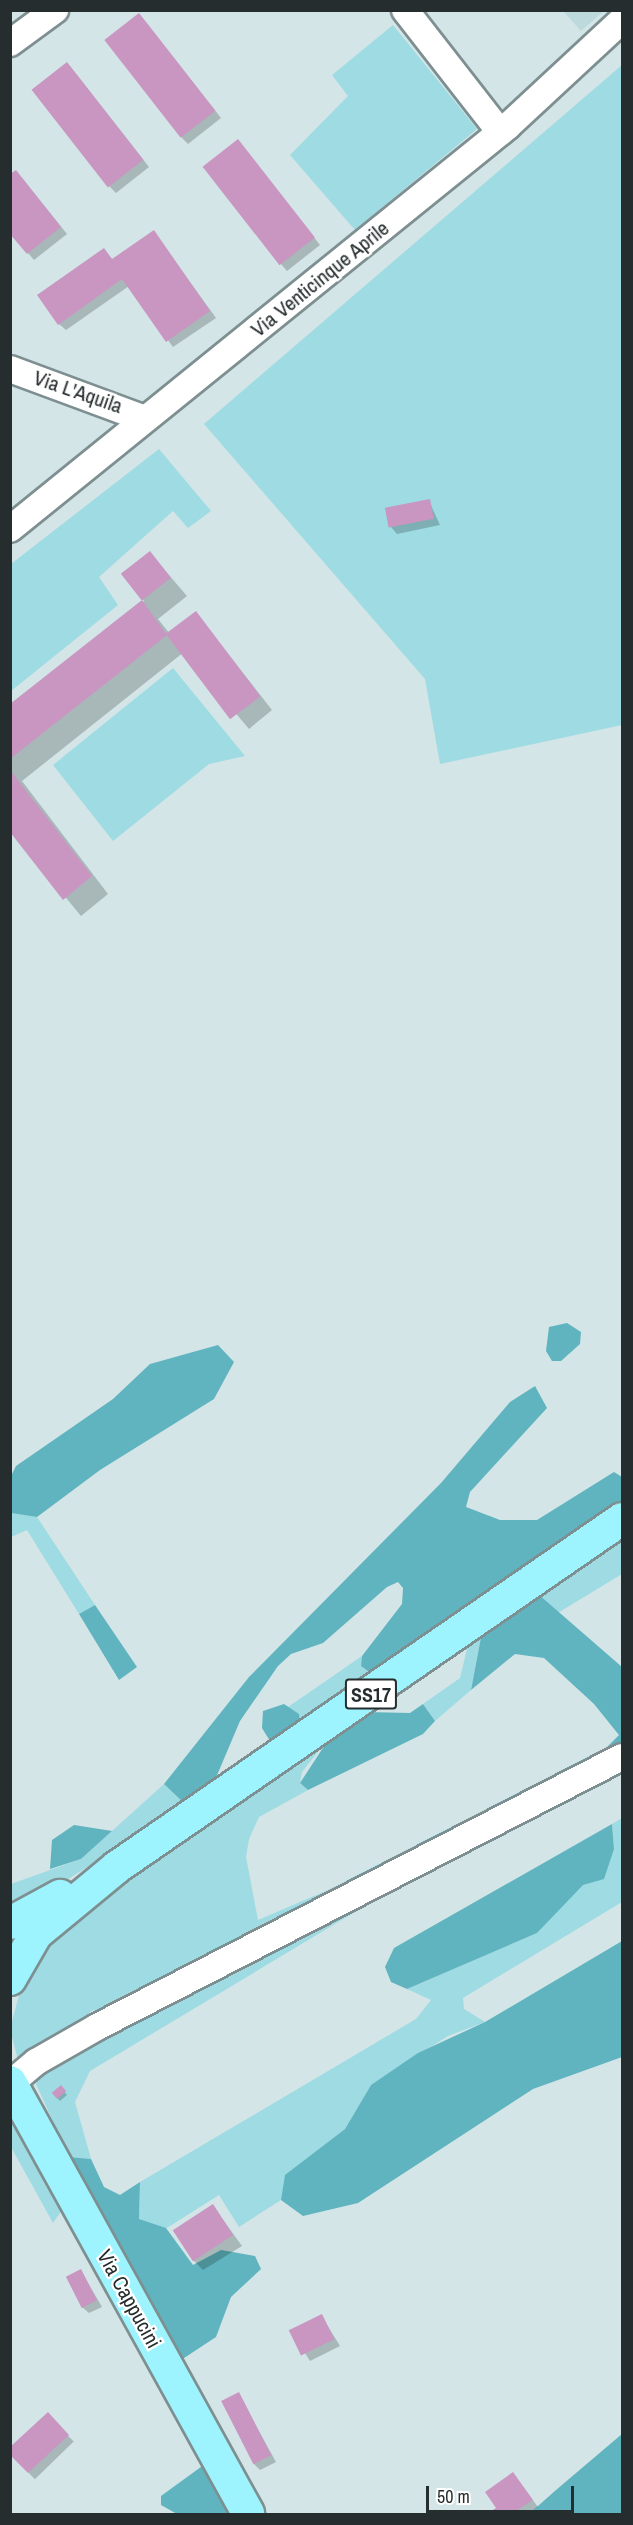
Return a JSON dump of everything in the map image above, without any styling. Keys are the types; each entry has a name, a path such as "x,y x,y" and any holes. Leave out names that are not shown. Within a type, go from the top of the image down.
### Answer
{"main road":[{"name":"SS17","path":"10,1979 36,1934 117,1867 622,1519"},
{"name":"SS17","path":"10,1923 117,1867"},
{"name":"Via Cappucini","path":"13,2093 248,2514"}],"street":[{"path":"10,43 55,10"},
{"path":"405,10 500,132"},
{"name":"Via Venticinque Aprile","path":"10,530 500,132 622,20"},
{"name":"Via L'Aquila","path":"10,369 145,419"},
{"path":"13,2093 36,2062 97,2027 622,1757"}],"shaded area":[{"path":"563,11 604,11 581,31"},
{"path":"393,25 477,129 355,230 290,155 348,96 332,75"},
{"path":"622,65 622,725 440,764 425,679 204,424"},
{"path":"159,449 211,511 188,528 173,511 99,577 118,605 11,691 11,564"},
{"path":"173,668 245,756 209,764 113,841 53,765"},
{"path":"567,1323 581,1332 580,1344 561,1361 552,1361 546,1351 549,1327"},
{"path":"218,1345 234,1362 214,1399 100,1470 37,1517 11,1513 11,1476 16,1466 113,1399 150,1364"},
{"path":"535,1386 547,1408 470,1492 466,1507 500,1520 537,1520 614,1472 622,1477 622,1502 372,1674 361,1666 362,1656 402,1604 403,1588 398,1582 387,1587 323,1643 291,1654 278,1666 240,1721 215,1780 186,1805 164,1784 249,1677 441,1483 510,1402"},
{"path":"11,1513 37,1517 95,1605 79,1614 27,1530 11,1537"},
{"path":"622,1539 622,1574 556,1614 538,1594"},
{"path":"538,1594 622,1667 622,1753 607,1747 619,1735 594,1704 544,1658 515,1654 471,1690 482,1632"},
{"path":"95,1605 137,1667 119,1680 79,1614"},
{"path":"482,1632 471,1690 435,1721 423,1704 460,1678 468,1645"},
{"path":"362,1656 361,1666 372,1674 300,1726 288,1707"},
{"path":"284,1704 299,1714 300,1726 273,1746 262,1728 263,1711"},
{"path":"423,1704 435,1721 423,1734 308,1790 300,1783 332,1734 366,1712 410,1713"},
{"path":"332,1734 302,1772 300,1783 308,1790 259,1817 249,1839 246,1857 258,1920 328,1890 607,1747 617,1752 103,2012 93,2010 27,2062 18,2060 10,2029 26,1969 80,1905 207,1826"},
{"path":"622,1769 365,1906 90,2071 75,2102 91,2159 69,2157 36,2084 39,2073 63,2054"},
{"path":"164,1784 186,1805 11,1915 11,1884 81,1859"},
{"path":"622,1818 622,1902 463,1998 464,2009 485,2022 448,2036 371,2085 345,2129 286,2175 281,2200 239,2227 219,2195 162,2231 139,2219 140,2182 416,2019 431,2000 407,1989 537,1933 614,1849 612,1824"},
{"path":"612,1824 614,1849 604,1879 583,1885 537,1933 407,1989 391,1982 385,1967 394,1948"},
{"path":"74,1825 112,1831 81,1859 50,1869 52,1840"},
{"path":"622,1941 622,2057 533,2089 358,2203 303,2216 281,2200 285,2175 345,2129 371,2085 418,2053 485,2022"},
{"path":"17,2121 62,2210 53,2223 11,2147 10,2127"},
{"path":"69,2157 91,2159 104,2187 120,2195 140,2182 139,2219 166,2228 193,2265 221,2250 255,2256 261,2269 231,2297 216,2337 178,2362"},
{"path":"622,2434 622,2514 529,2514 556,2490"},
{"path":"205,2464 236,2514 177,2514 161,2505 161,2496"}],"building":[{"path":"139,13 215,111 181,138 104,40"},
{"path":"67,62 143,160 108,187 32,90"},
{"path":"238,139 315,238 279,265 203,167"},
{"path":"16,170 61,227 27,254 10,234 10,174"},
{"path":"154,230 210,311 166,342 122,279 58,325 37,295 104,248 112,259"},
{"path":"430,499 434,519 389,527 385,508"},
{"path":"150,551 171,578 142,601 121,574"},
{"path":"142,600 167,635 10,759 10,704"},
{"path":"196,611 260,696 230,719 166,634"},
{"path":"10,770 92,876 63,900 10,832"},
{"path":"61,2085 66,2091 57,2099 52,2093"},
{"path":"213,2204 233,2235 193,2261 173,2230"},
{"path":"81,2269 97,2300 82,2308 66,2277"},
{"path":"322,2314 334,2339 301,2355 289,2330"},
{"path":"239,2392 271,2455 253,2464 221,2401"},
{"path":"48,2412 69,2435 28,2473 10,2455 10,2447"},
{"path":"513,2472 533,2500 511,2514 486,2514 496,2508 485,2492"}]}
